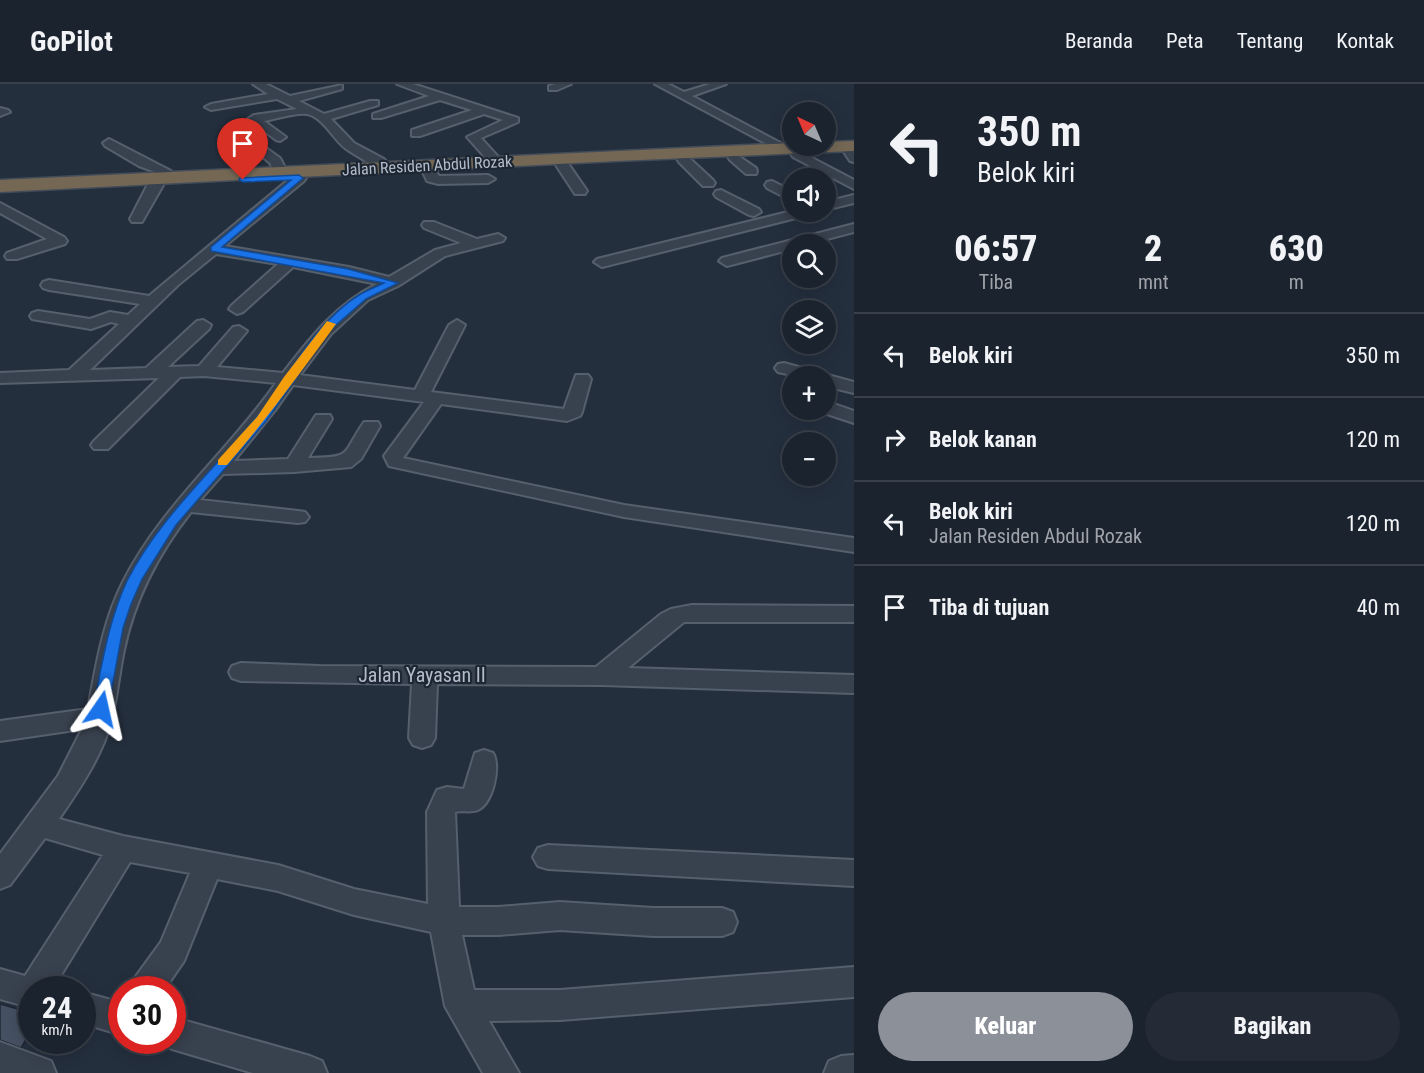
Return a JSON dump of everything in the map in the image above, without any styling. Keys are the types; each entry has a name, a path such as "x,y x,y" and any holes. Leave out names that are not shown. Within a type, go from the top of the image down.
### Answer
{"highway":[{"name":"Jalan Residen Abdul Rozak","path":"0,186 429,172 734,157 782,152"},
{"name":"Jalan Residen Abdul Rozak","path":"290,175 386,168 492,170 782,152"},
{"name":"Jalan Residen Abdul Rozak","path":"836,153 853,154"},
{"name":"Jalan Residen Abdul Rozak","path":"0,191 158,181"}],"street":[{"path":"262,84 323,118 350,146 380,162 386,168"},
{"path":"402,84 514,120 473,137 492,170 438,180 432,178 429,172"},
{"path":"553,88 566,84"},
{"path":"660,84 782,146"},
{"path":"685,95 721,84"},
{"path":"211,107 338,87"},
{"path":"377,117 441,96"},
{"path":"323,118 374,103"},
{"path":"280,137 249,120 310,110"},
{"path":"416,133 485,110"},
{"path":"109,144 143,163 165,171 137,219"},
{"path":"73,376 152,301 214,249 290,175 255,144"},
{"path":"821,167 853,154"},
{"path":"800,156 854,185"},
{"path":"734,157 751,171"},
{"path":"683,159 708,183"},
{"path":"562,165 580,191"},
{"path":"772,185 782,191"},
{"path":"836,199 854,190"},
{"path":"721,194 754,213"},
{"path":"836,201 854,199"},
{"path":"836,205 854,214"},
{"path":"706,223 782,206"},
{"path":"0,207 59,240 12,255"},
{"path":"602,262 782,217"},
{"path":"429,225 474,243"},
{"path":"727,261 854,228"},
{"path":"0,876 39,825 84,755 99,717 116,628 124,604 135,579 171,522 262,419 288,379 333,321 362,297 393,283 441,253 498,238"},
{"path":"214,249 340,270 393,283"},
{"path":"237,309 287,264 286,262"},
{"path":"49,285 152,301"},
{"path":"38,315 91,324 110,317 131,321"},
{"path":"152,372 203,325"},
{"path":"457,325 435,373 428,397 393,458 396,462 624,511 854,545"},
{"path":"204,371 239,332"},
{"path":"0,378 204,371 288,379 569,414 573,412 582,379"},
{"path":"101,445 175,372"},
{"path":"836,383 854,388"},
{"path":"836,411 854,417"},
{"path":"294,466 323,419"},
{"path":"217,468 294,466 348,461 371,426"},
{"path":"185,505 298,517"},
{"path":"602,676 669,620 679,615 692,613 854,614"},
{"name":"Jalan Yayasan II","path":"241,672 602,676 854,684"},
{"path":"422,738 426,675"},
{"path":"0,731 99,717"},
{"path":"484,760 474,800 449,797 443,802 441,812 444,921 461,1006 502,1073"},
{"path":"39,825 123,848 278,878 354,902 444,921 500,921 560,916 653,922 722,922"},
{"path":"42,976 123,848"},
{"path":"548,857 854,873"},
{"path":"155,976 172,951 208,865"},
{"path":"461,1006 560,1005 854,982"},
{"path":"0,984 18,988"},
{"path":"186,1038 310,1073"},
{"path":"0,1059 39,1073"},
{"path":"841,1073 854,1072"}],"building":[{"path":"0,1004 18,1009 18,1047 0,1040"}],"slow traffic":[{"path":"222,462 262,419 316,340 331,324"}],"route":[{"path":"101,709 116,628 124,604 135,579 171,522 262,419 316,340 333,321 362,297 393,283 323,267 214,249 299,178 243,180"}]}
